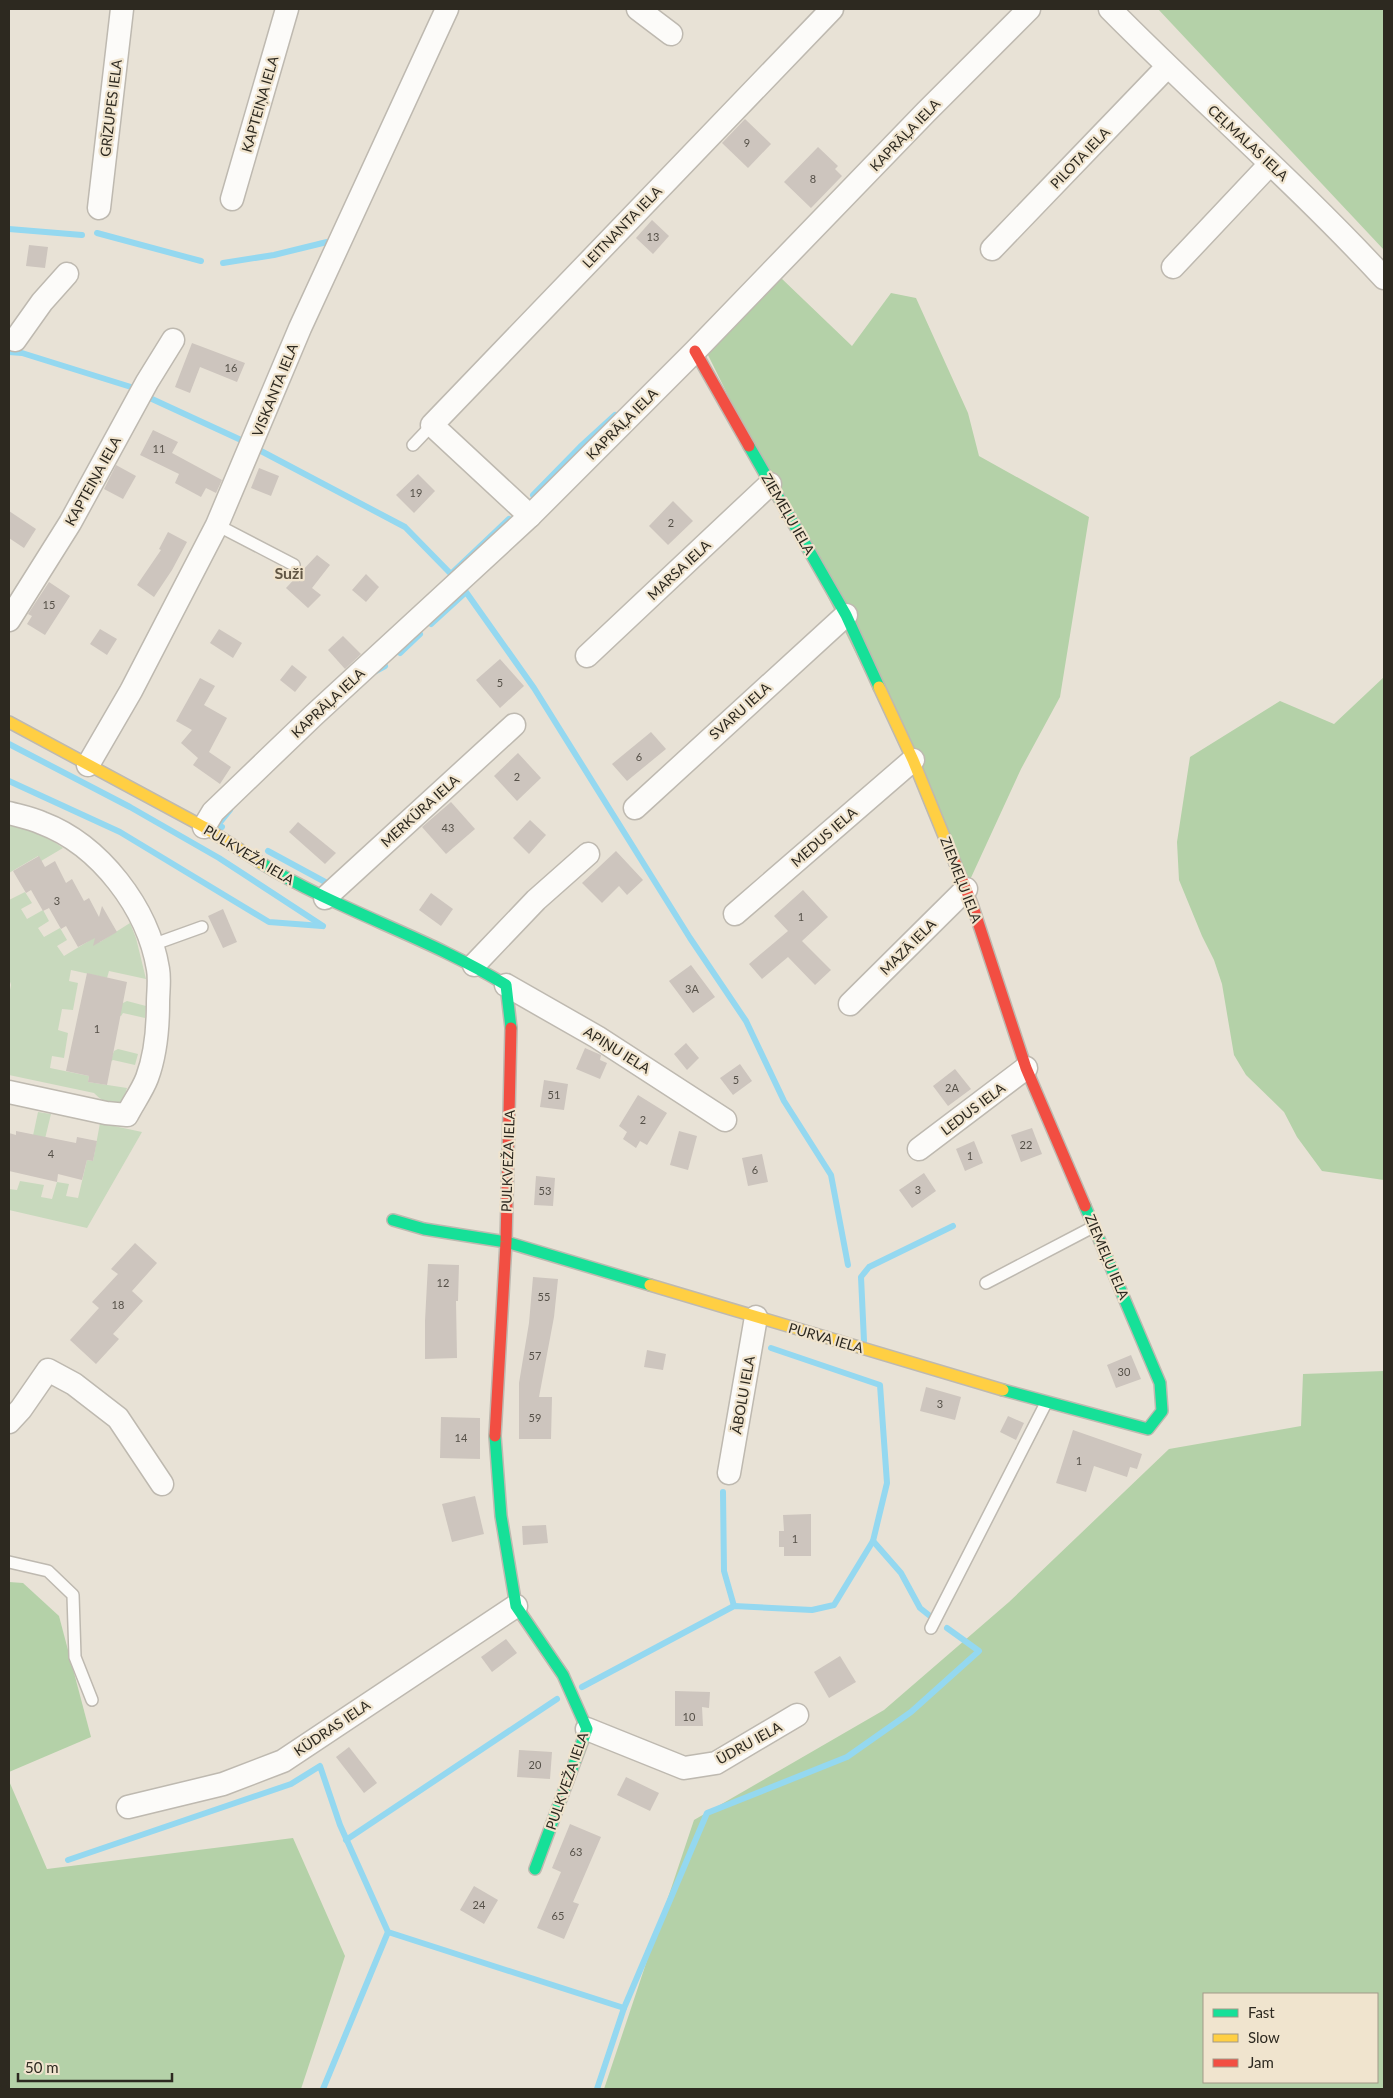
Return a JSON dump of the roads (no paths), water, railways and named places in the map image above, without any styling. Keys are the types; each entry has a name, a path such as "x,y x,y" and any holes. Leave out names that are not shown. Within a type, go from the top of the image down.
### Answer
{"street":[{"name":"GRĪZUPES IELA","path":"99,208 122,9"},
{"name":"KAPTEIŅA IELA","path":"232,199 287,9"},
{"name":"VISKANTA IELA","path":"88,764 131,691 217,525 300,328 447,9"},
{"path":"638,9 671,34"},
{"name":"LEITNANTA IELA","path":"432,425 832,9"},
{"name":"KAPRĀĻA IELA","path":"204,827 214,812 314,715 530,516 695,352 926,112 1029,9"},
{"name":"CEĻMALAS IELA","path":"1110,9 1167,67 1305,196 1384,278"},
{"name":"PILOTA IELA","path":"992,249 1167,67"},
{"path":"1173,266 1270,164"},
{"path":"15,340 42,302 67,274"},
{"name":"KAPTEIŅA IELA","path":"9,620 70,523 173,340"},
{"name":"ZIEMEĻU IELA","path":"695,352 846,615 913,760 966,889 1026,1068 1095,1226 1160,1383 1162,1411 1148,1429"},
{"path":"432,425 530,516"},
{"name":"MARSA IELA","path":"587,656 770,484"},
{"name":"SVARU IELA","path":"635,808 846,615"},
{"name":"PULKVEŽA IELA","path":"9,722 204,827 284,877 325,898 474,964 506,984 512,1033 506,1242 495,1429 501,1516 516,1606 563,1676 587,1729 535,1870"},
{"name":"MERKŪRA IELA","path":"325,898 514,725"},
{"name":"MEDUS IELA","path":"735,914 913,760"},
{"path":"9,813 42,823 70,837 99,861 121,883 136,908 152,945 159,970 158,1032 146,1079 127,1116 9,1092"},
{"path":"474,964 536,900 588,854"},
{"name":"MAZĀ IELA","path":"850,1004 966,889"},
{"name":"APIŅU IELA","path":"506,984 598,1037 725,1120"},
{"name":"LEDUS IELA","path":"919,1149 1026,1068"},
{"name":"PURVA IELA","path":"393,1220 424,1229 506,1242 1046,1403 1148,1429"},
{"name":"ĀBOLU IELA","path":"729,1473 756,1317"},
{"path":"9,1422 21,1409 48,1370 74,1384 118,1418 162,1484"},
{"name":"KŪDRAS IELA","path":"128,1807 223,1784 283,1761 516,1606"},
{"name":"ŪDRU IELA","path":"587,1729 684,1768 716,1763 797,1715"}],"lane":[{"name":"LEITNANTA IELA","path":"413,445 432,425"},
{"path":"217,525 294,565"},
{"path":"152,945 202,927"},
{"path":"986,1282 1095,1226"},
{"path":"931,1628 1046,1403"},
{"path":"9,1562 48,1571 73,1595 75,1657 92,1700"}],"waterway":[{"path":"9,229 82,235"},
{"path":"97,233 201,261"},
{"path":"223,263 274,255 327,242"},
{"path":"9,352 22,353 131,387"},
{"path":"152,399 241,440"},
{"path":"533,495 580,447 615,415"},
{"path":"261,451 405,527 451,574 509,519"},
{"path":"431,624 466,592 534,688 690,938 746,1021 784,1101 831,1175 848,1265"},
{"path":"400,653 420,634"},
{"path":"374,672 385,666"},
{"path":"9,744 130,807 219,858 323,926"},
{"path":"9,781 120,832 269,922 322,926"},
{"path":"222,827 218,825 230,810"},
{"path":"268,851 327,883"},
{"path":"864,1341 861,1277 869,1267 953,1226"},
{"path":"582,1687 734,1606 812,1610 834,1605 873,1541 887,1483 880,1385 771,1348"},
{"path":"723,1492 724,1571 734,1606"},
{"path":"873,1541 901,1573 920,1608 930,1616"},
{"path":"68,1860 291,1784 320,1766 340,1825 388,1932 624,2008 707,1813 847,1757 911,1712 979,1651 947,1628"},
{"path":"346,1840 557,1699"},
{"path":"323,2089 388,1932"},
{"path":"597,2089 624,2008"}],"district":[{"name":"Suži","path":"289,573"}]}
